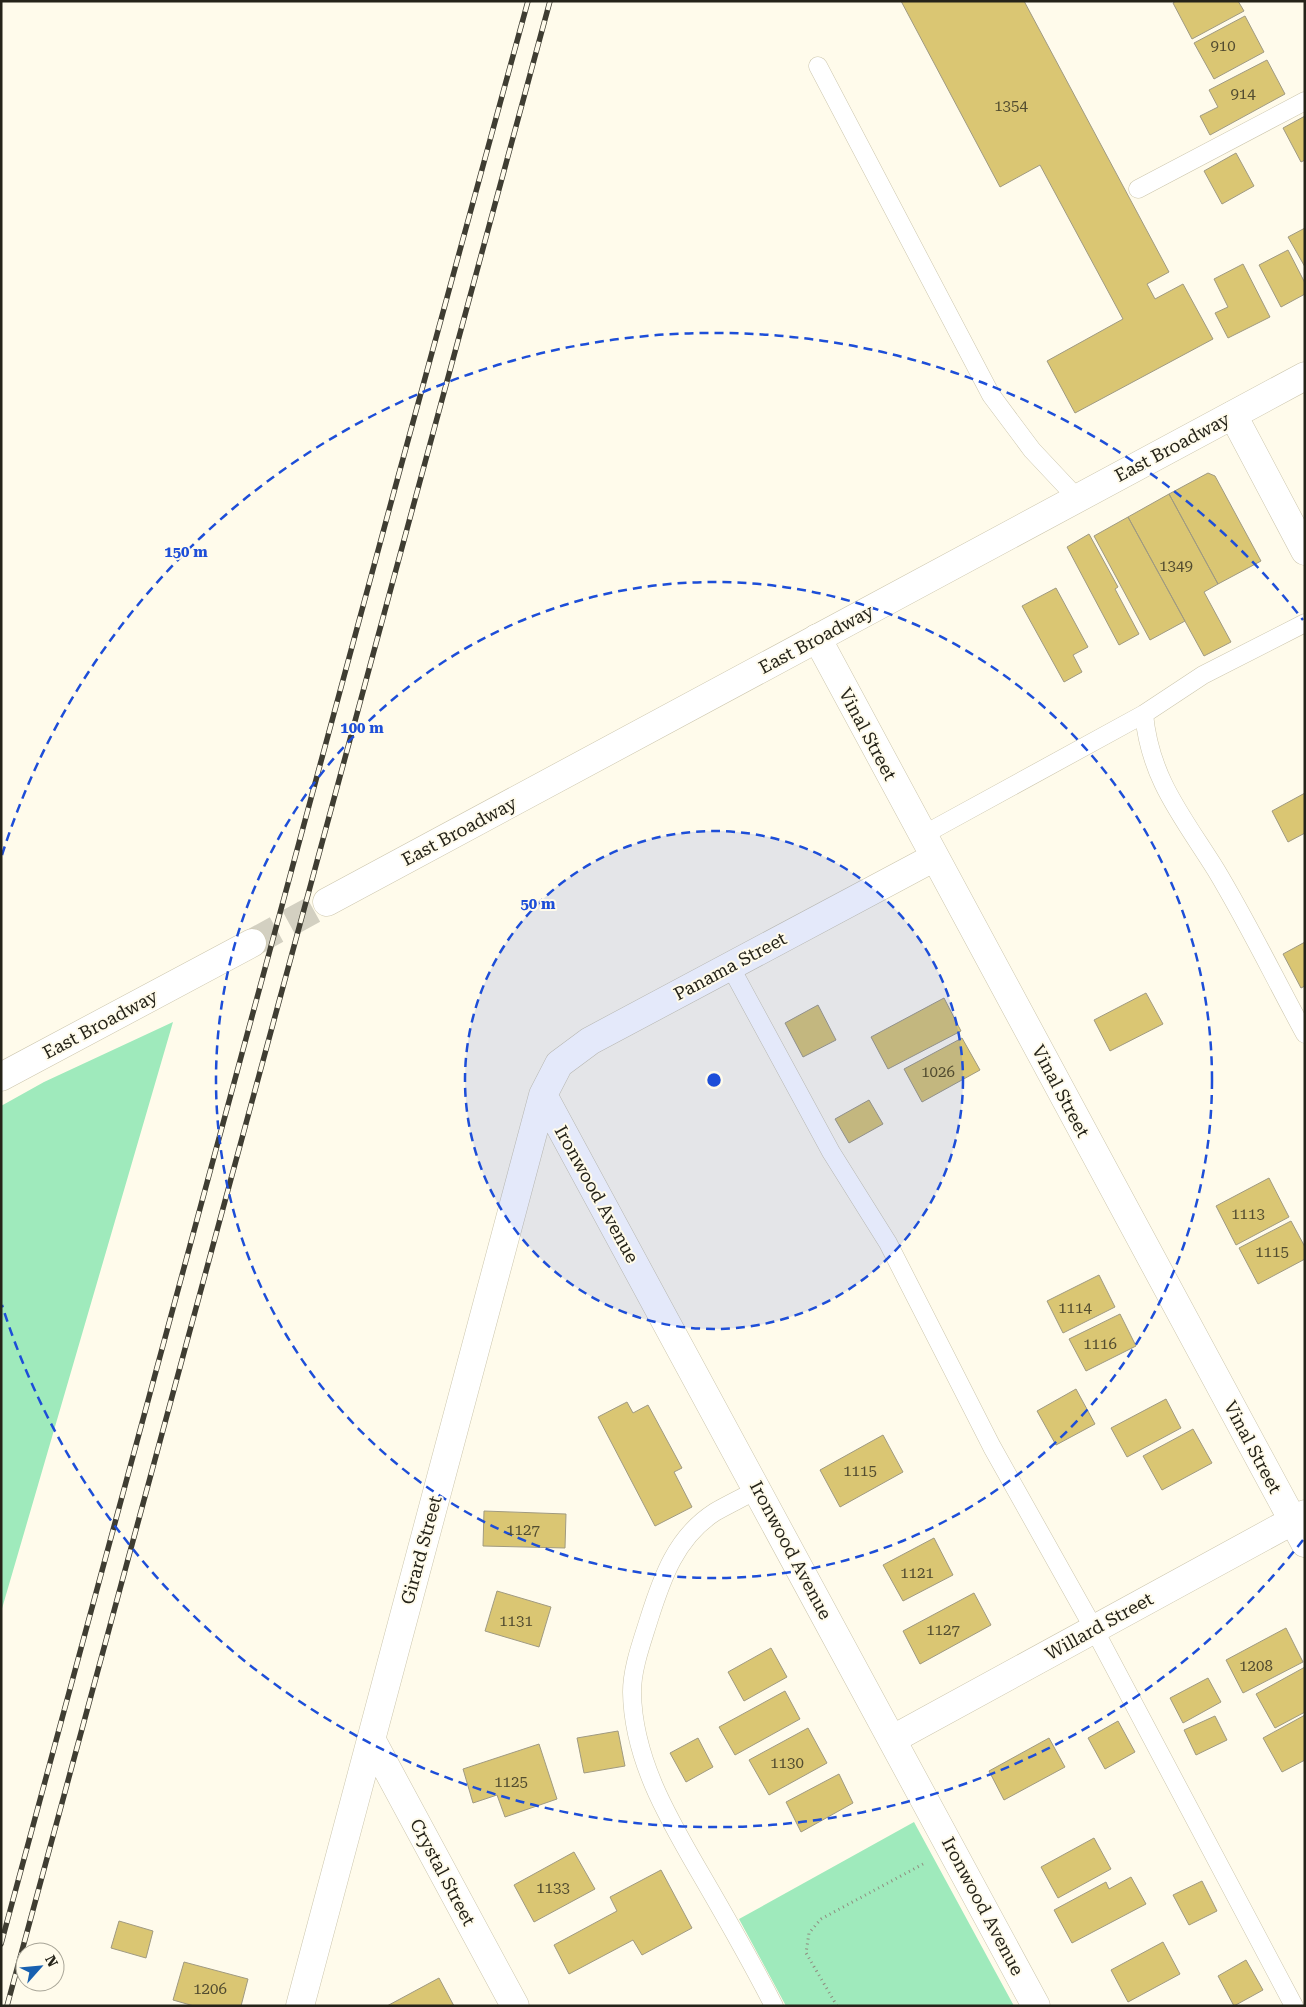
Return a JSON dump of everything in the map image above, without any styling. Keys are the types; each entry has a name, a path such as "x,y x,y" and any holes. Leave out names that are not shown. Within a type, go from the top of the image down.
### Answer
{"street":[{"name":"East Broadway","path":"327,902 1305,376"},
{"path":"1233,415 1305,551"},
{"name":"Vinal Street","path":"817,638 1301,1526"},
{"name":"Panama Street","path":"543,1095 559,1064 590,1041 730,966 929,846"},
{"name":"East Broadway","path":"1,1077 252,942"},
{"name":"Ironwood Avenue","path":"543,1095 1036,2006"},
{"name":"Girard Street","path":"300,2006 543,1095"},
{"name":"Willard Street","path":"893,1739 1094,1629 1301,1526"},
{"name":"Crystal Street","path":"371,1739 515,2006"}],"lane":[{"path":"818,66 991,395 1032,450 1077,498"},
{"path":"1138,189 1305,101"},
{"path":"929,846 1204,676 1305,623"},
{"path":"1144,714 1146,738 1152,760 1166,788 1181,817 1216,871 1305,1034"},
{"path":"730,966 831,1152 888,1243 992,1447 1094,1629 1294,2006"},
{"path":"758,1490 714,1513 695,1528 680,1546 668,1565 638,1657 632,1690 634,1722 656,1790 671,1823 774,2006"}],"path":[{"path":"837,2006 806,1953 809,1933 821,1919 923,1864"}],"green space":[{"path":"173,1022 1,1612 1,1106 44,1082"},
{"path":"914,1822 1014,2006 786,2006 739,1919"}],"building":[{"path":"901,1 1024,1 1169,272 1147,284 1155,299 1183,284 1213,339 1075,413 1047,361 1123,319 1040,165 1000,187"},
{"path":"1176,1 1238,1 1244,11 1192,39 1173,3"},
{"path":"1245,16 1264,52 1214,79 1194,43"},
{"path":"1267,60 1285,94 1210,135 1200,116 1218,107 1209,90"},
{"path":"1305,116 1305,160 1301,162 1283,128"},
{"path":"1236,153 1254,186 1222,204 1204,171"},
{"path":"1305,228 1305,267 1288,237"},
{"path":"1288,250 1305,283 1305,294 1281,307 1259,265"},
{"path":"1243,264 1270,317 1228,338 1215,313 1228,307 1214,279"},
{"path":"1208,473 1215,476 1261,561 1218,584 1169,494"},
{"path":"1169,494 1218,584 1204,592 1231,642 1204,656 1128,517"},
{"path":"1128,517 1185,621 1150,640 1094,536"},
{"path":"1089,534 1118,587 1115,589 1139,634 1119,645 1067,547"},
{"path":"1056,588 1088,647 1073,655 1082,672 1064,682 1022,606"},
{"path":"1305,793 1305,833 1288,842 1272,811"},
{"path":"1305,942 1305,986 1301,988 1283,954"},
{"path":"1146,993 1163,1024 1110,1051 1094,1020"},
{"path":"944,998 961,1031 888,1069 871,1037"},
{"path":"818,1005 836,1040 803,1057 785,1023"},
{"path":"962,1038 980,1070 922,1102 904,1069"},
{"path":"869,1100 883,1124 849,1143 835,1119"},
{"path":"1269,1178 1289,1217 1236,1245 1216,1206"},
{"path":"1291,1221 1305,1247 1305,1259 1258,1284 1239,1248"},
{"path":"1099,1275 1115,1307 1063,1333 1047,1301"},
{"path":"1120,1314 1136,1346 1086,1371 1069,1339"},
{"path":"1076,1389 1095,1424 1056,1445 1037,1411"},
{"path":"1166,1399 1181,1428 1127,1457 1111,1428"},
{"path":"627,1402 633,1413 648,1405 682,1468 674,1472 692,1507 655,1526 598,1417"},
{"path":"1193,1429 1212,1463 1162,1490 1143,1456"},
{"path":"883,1435 903,1472 840,1507 820,1470"},
{"path":"484,1511 566,1514 565,1548 483,1546"},
{"path":"934,1538 953,1575 903,1601 883,1565"},
{"path":"497,1591 551,1607 539,1647 485,1631"},
{"path":"974,1593 991,1625 920,1664 903,1631"},
{"path":"1286,1628 1303,1662 1243,1693 1226,1660"},
{"path":"771,1648 787,1677 744,1701 728,1672"},
{"path":"1305,1667 1305,1712 1275,1728 1256,1694"},
{"path":"1208,1678 1221,1702 1183,1723 1170,1698"},
{"path":"785,1691 800,1719 735,1755 719,1727"},
{"path":"1305,1715 1305,1760 1282,1772 1263,1738"},
{"path":"1215,1716 1227,1740 1196,1755 1184,1730"},
{"path":"1118,1721 1135,1752 1105,1769 1088,1738"},
{"path":"808,1728 827,1763 769,1795 749,1760"},
{"path":"618,1731 625,1766 584,1773 577,1738"},
{"path":"698,1738 713,1767 686,1782 670,1753"},
{"path":"1049,1738 1065,1767 1004,1800 989,1771"},
{"path":"539,1744 557,1799 505,1817 497,1795 473,1803 463,1769"},
{"path":"839,1774 853,1803 801,1832 786,1802"},
{"path":"1094,1838 1111,1869 1058,1898 1041,1867"},
{"path":"574,1852 595,1889 534,1922 514,1885"},
{"path":"661,1870 692,1928 642,1955 633,1940 569,1974 554,1945 617,1911 610,1897"},
{"path":"1131,1877 1146,1904 1072,1943 1054,1910 1106,1882 1109,1889"},
{"path":"1202,1881 1217,1911 1189,1925 1173,1895"},
{"path":"119,1921 153,1931 146,1958 111,1948"},
{"path":"1163,1942 1180,1974 1128,2002 1111,1970"},
{"path":"1246,1960 1263,1990 1234,2006 1218,1976"},
{"path":"184,1962 248,1979 241,2006 194,2006 173,2000"},
{"path":"439,1978 454,2006 387,2006"}],"tunnel":[{"path":"252,943 327,902"}],"railway":[{"path":"1,1944 528,1"},
{"path":"7,2006 550,1"}]}
